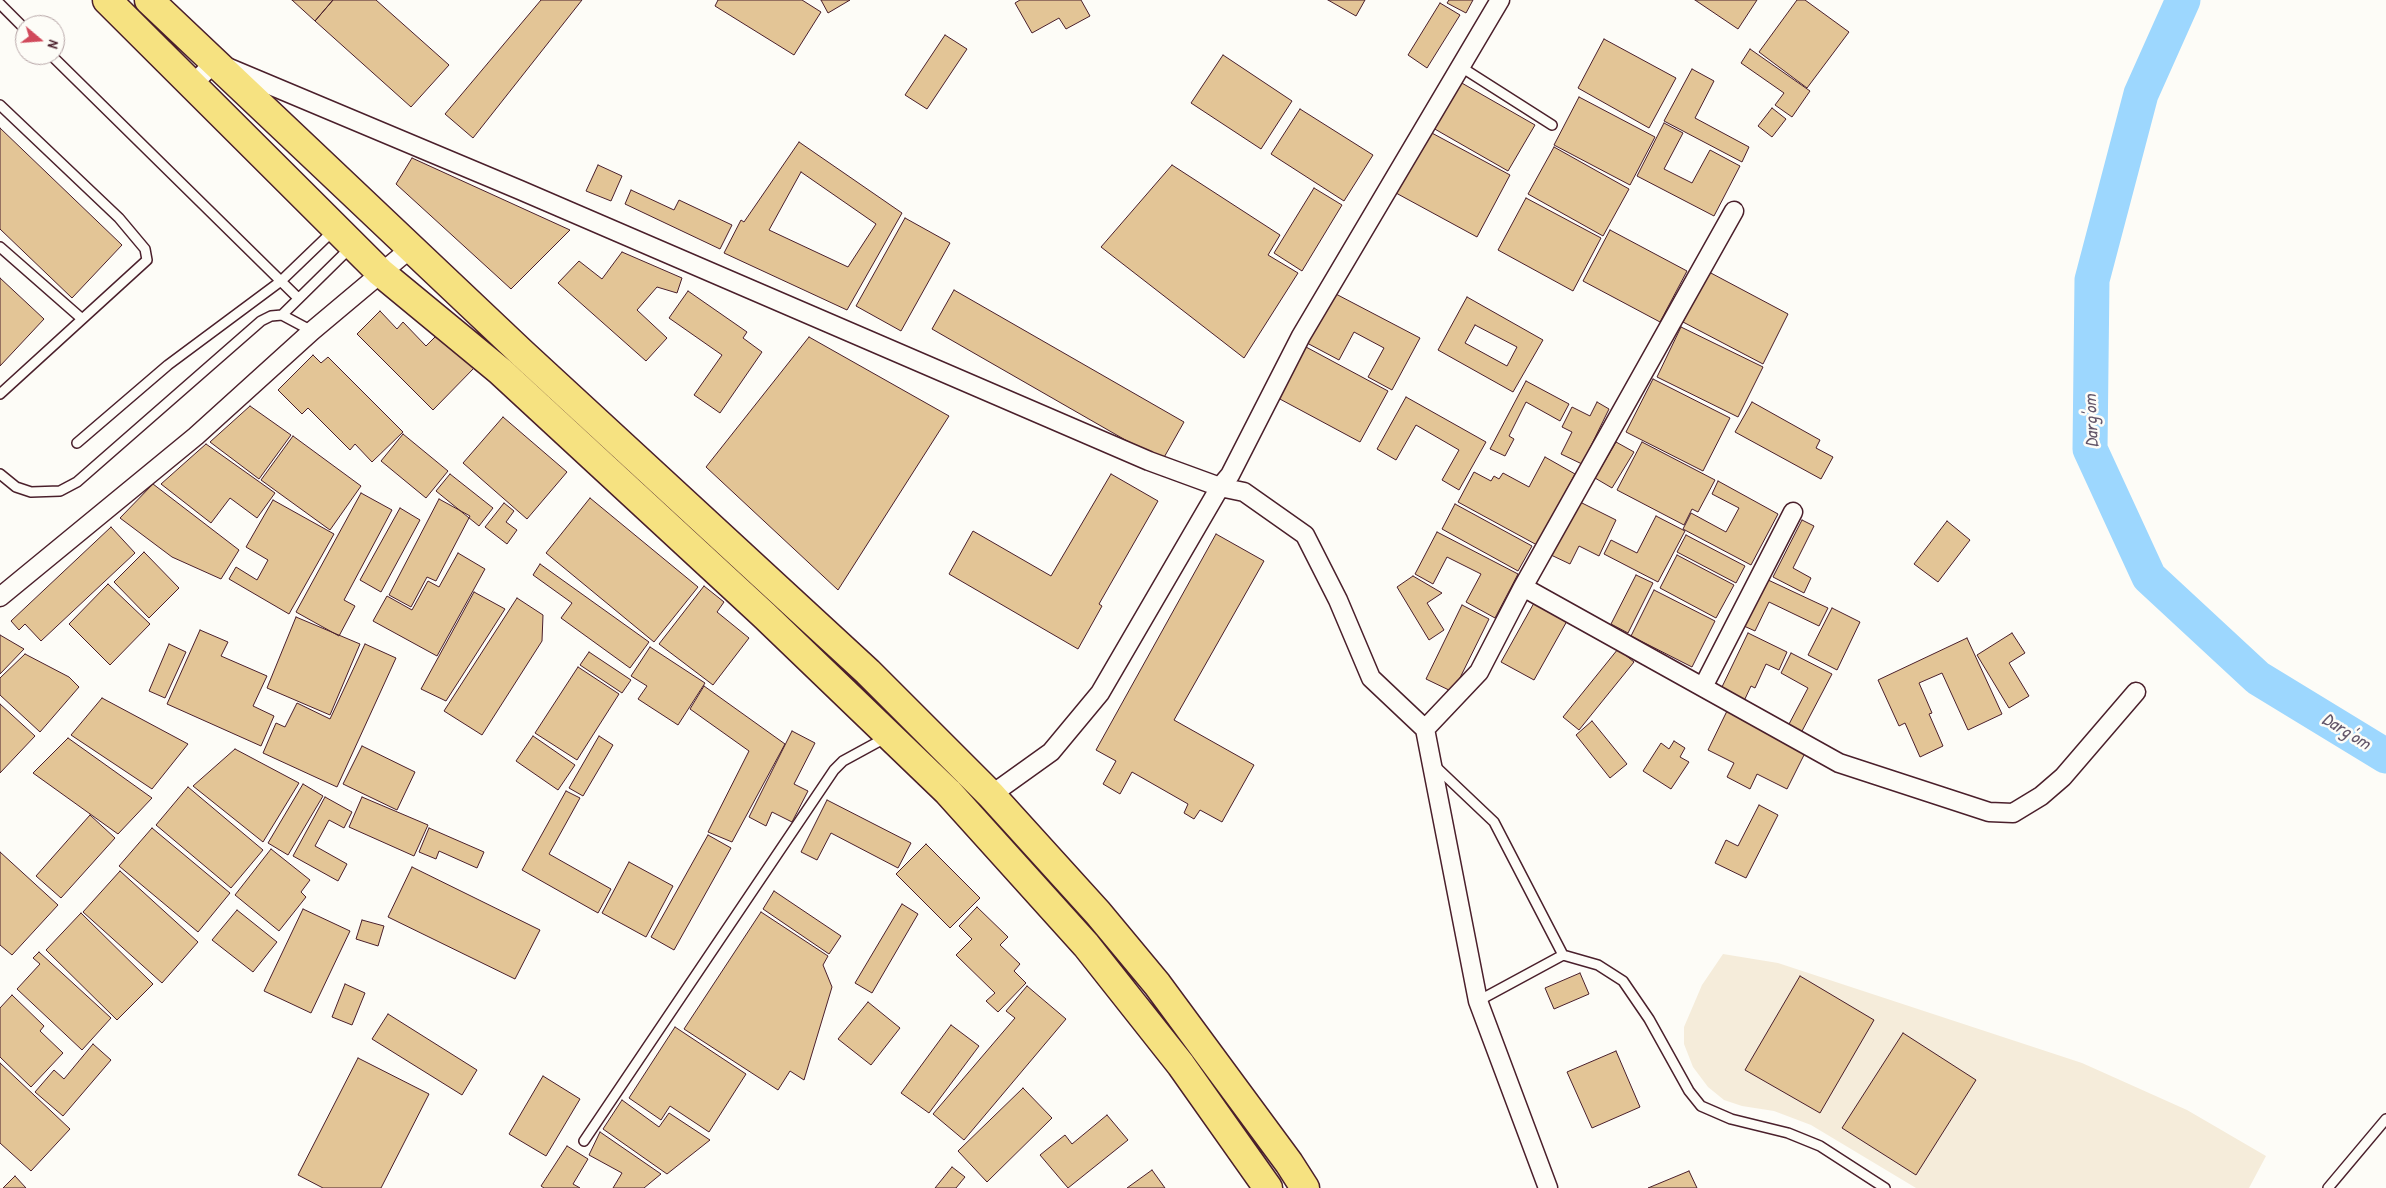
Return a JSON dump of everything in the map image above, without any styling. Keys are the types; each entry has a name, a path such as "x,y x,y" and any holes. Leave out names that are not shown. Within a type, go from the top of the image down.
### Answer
{"main road":[{"path":"107,0 380,272 500,371 948,792 1086,945 1181,1065 1268,1188"},
{"path":"149,0 411,248 868,672 991,795 1098,913 1157,984 1289,1162 1305,1188"},
{"path":"652,512 671,491"}],"street":[{"path":"991,795 1050,752 1100,693 1220,487 1230,475 1301,336 1500,0"},
{"path":"193,84 215,62 520,190 1150,461 1220,487 1244,492 1305,535 1338,600 1371,678 1425,729 1478,1001 1548,1188"},
{"path":"1425,729 1479,672 1523,587 1734,211"},
{"path":"0,597 196,436 312,331 380,272 411,248"},
{"path":"1702,687 1793,512"},
{"path":"1523,587 1839,763 1989,812 2013,813 2041,796 2063,777 2136,692"}],"lane":[{"path":"0,4 15,19"},
{"path":"61,65 298,298"},
{"path":"1460,67 1552,125"},
{"path":"0,105 119,218 145,249 146,260 138,270 81,318 0,394"},
{"path":"77,443 168,365 281,281 345,237"},
{"path":"282,315 298,298 345,237"},
{"path":"0,246 81,318"},
{"path":"0,474 16,487 30,492 60,491 77,482 261,321 271,316 282,315 312,331"},
{"path":"584,1141 834,770 843,761 889,735"},
{"path":"1431,763 1494,822 1563,955"},
{"path":"1478,1001 1563,955 1598,965 1623,981 1649,1019 1689,1091 1701,1106 1732,1119 1788,1132 1820,1146 1885,1188"},
{"path":"2328,1188 2386,1120"}],"shaded area":[{"path":"1723,954 1778,963 2082,1063 2187,1110 2266,1156 2249,1188 1916,1188 1811,1125 1774,1111 1742,1106 1724,1100 1708,1087 1693,1067 1684,1044 1684,1027 1702,985"}],"building":[{"path":"292,0 333,0 315,21"},
{"path":"333,0 376,0 449,65 411,107 315,21"},
{"path":"541,0 582,0 473,138 445,114"},
{"path":"718,0 802,0 821,12 794,55 715,6"},
{"path":"821,0 850,0 828,13"},
{"path":"1020,0 1081,0 1090,16 1066,29 1059,18 1032,33 1015,3"},
{"path":"1328,0 1365,0 1356,16"},
{"path":"1449,0 1473,0 1466,13 1447,3"},
{"path":"1695,0 1757,0 1738,29"},
{"path":"1797,0 1805,0 1849,32 1807,88 1759,52"},
{"path":"1440,3 1460,15 1427,68 1408,55"},
{"path":"945,35 967,49 927,109 905,95"},
{"path":"1604,39 1676,78 1649,128 1578,88"},
{"path":"1750,49 1810,91 1792,117 1775,105 1784,93 1741,63"},
{"path":"1223,55 1292,101 1261,149 1191,103"},
{"path":"1692,69 1714,81 1695,118 1749,147 1742,162 1664,121"},
{"path":"1460,82 1535,125 1508,171 1433,128"},
{"path":"1579,97 1655,137 1630,185 1554,145"},
{"path":"1772,108 1786,119 1772,137 1758,126"},
{"path":"1300,109 1373,155 1344,201 1271,154"},
{"path":"1664,123 1683,133 1664,169 1692,183 1710,150 1740,166 1714,216 1637,176"},
{"path":"0,128 122,245 72,298 0,229"},
{"path":"1430,132 1510,175 1477,237 1396,193"},
{"path":"799,142 902,213 847,310 724,253 741,220 744,222"},
{"path":"1554,147 1629,189 1603,236 1528,194"},
{"path":"412,158 570,230 511,289 396,184"},
{"path":"598,165 622,176 611,201 586,191"},
{"path":"1172,165 1280,235 1268,255 1298,273 1244,358 1101,247"},
{"path":"801,172 876,224 848,267 769,230"},
{"path":"1314,188 1342,205 1302,271 1274,253"},
{"path":"631,190 674,210 679,200 732,225 720,249 625,204"},
{"path":"1526,198 1601,238 1573,291 1498,250"},
{"path":"905,218 950,243 901,331 856,306"},
{"path":"1610,230 1687,271 1660,322 1583,281"},
{"path":"622,252 682,278 677,293 657,287 637,310 667,338 646,361 558,283 579,261 602,279"},
{"path":"1709,272 1788,314 1763,364 1683,322"},
{"path":"0,278 44,319 0,366"},
{"path":"954,290 1184,422 1162,461 932,329"},
{"path":"688,291 747,332 743,338 762,352 720,413 694,395 722,355 669,318"},
{"path":"1334,293 1420,338 1392,390 1368,377 1384,348 1354,332 1339,360 1307,343"},
{"path":"1467,297 1543,340 1513,392 1438,350"},
{"path":"380,311 397,329 403,322 426,346 440,332 475,367 433,410 357,334"},
{"path":"1475,325 1517,347 1507,366 1465,343"},
{"path":"1681,327 1763,367 1738,417 1657,377"},
{"path":"809,337 949,416 838,590 706,467"},
{"path":"1306,347 1388,391 1360,442 1278,398"},
{"path":"313,355 321,363 328,357 403,432 372,462 355,444 350,450 308,408 302,414 278,390"},
{"path":"1653,379 1730,418 1703,471 1626,432"},
{"path":"1526,381 1569,404 1560,421 1526,402 1509,436 1514,439 1505,456 1490,449"},
{"path":"1406,397 1486,442 1459,490 1442,480 1459,450 1416,425 1396,460 1377,449"},
{"path":"1597,402 1609,409 1582,464 1561,454 1572,432 1562,427 1572,407 1590,416"},
{"path":"1752,402 1820,440 1816,448 1833,457 1821,479 1735,432"},
{"path":"250,406 291,435 259,479 210,442"},
{"path":"503,417 567,472 527,519 463,463"},
{"path":"403,434 448,471 426,498 381,461"},
{"path":"293,436 361,486 330,530 261,480"},
{"path":"1616,442 1634,452 1612,488 1595,478"},
{"path":"1642,442 1715,480 1698,512 1692,509 1684,525 1617,490"},
{"path":"206,444 275,493 257,518 230,498 211,523 161,484"},
{"path":"1545,457 1575,474 1537,545 1458,502 1474,472 1491,481 1494,476 1499,479 1503,473 1529,487"},
{"path":"450,474 493,508 479,526 436,491"},
{"path":"1111,474 1158,501 1099,604 1102,606 1078,649 949,574 973,531 1051,576"},
{"path":"1718,481 1778,514 1751,565 1683,529 1691,513 1726,532 1739,508 1712,494"},
{"path":"153,484 239,550 221,579 172,557 120,518"},
{"path":"361,493 392,510 344,600 355,606 339,636 296,612"},
{"path":"590,498 698,587 654,642 546,553"},
{"path":"439,499 470,516 436,581 427,577 411,607 389,595"},
{"path":"273,500 334,534 289,614 229,579 236,567 257,580 268,560 246,547"},
{"path":"1578,501 1616,520 1599,556 1579,546 1570,564 1551,555"},
{"path":"504,503 514,511 506,522 517,530 507,544 485,527"},
{"path":"1455,504 1532,546 1518,571 1442,529"},
{"path":"400,508 420,520 381,592 360,580"},
{"path":"1656,516 1685,531 1658,582 1604,554 1611,540 1637,553"},
{"path":"1802,520 1814,526 1793,568 1811,578 1804,593 1773,577"},
{"path":"1947,521 1970,540 1938,582 1914,564"},
{"path":"111,527 135,553 41,641 25,624 19,630 11,621"},
{"path":"1437,532 1518,574 1495,618 1466,602 1481,574 1447,557 1433,584 1415,574"},
{"path":"1216,534 1264,561 1174,720 1254,765 1222,822 1200,810 1194,819 1184,813 1188,804 1132,772 1120,794 1103,784 1116,761 1096,750"},
{"path":"1686,535 1745,566 1736,583 1677,552"},
{"path":"144,552 179,588 149,618 114,582"},
{"path":"458,553 485,569 437,656 373,621 387,596 412,610 428,581 439,587"},
{"path":"1677,555 1734,585 1716,618 1660,588"},
{"path":"540,564 649,642 630,668 561,618 572,603 533,575"},
{"path":"1636,575 1653,583 1628,633 1611,624"},
{"path":"1413,576 1442,593 1427,603 1444,630 1429,640 1397,587"},
{"path":"1766,579 1828,608 1819,626 1769,602 1755,631 1744,626"},
{"path":"108,584 150,624 110,665 69,624"},
{"path":"704,586 724,602 717,612 749,638 713,685 659,644"},
{"path":"1654,590 1715,621 1692,667 1631,636"},
{"path":"474,592 505,609 446,701 421,689"},
{"path":"517,598 543,615 542,641 482,735 444,711"},
{"path":"1534,603 1567,621 1534,680 1501,662"},
{"path":"1462,605 1489,619 1453,692 1426,679"},
{"path":"1832,608 1860,622 1837,670 1808,655"},
{"path":"296,617 360,644 330,715 267,688"},
{"path":"200,630 228,642 221,656 267,676 253,706 274,716 261,746 167,704"},
{"path":"1748,633 1787,652 1779,670 1766,664 1755,688 1751,686 1744,701 1721,689"},
{"path":"2012,633 2025,653 2009,663 2029,696 2009,708 1977,655"},
{"path":"0,635 24,649 0,674"},
{"path":"1967,638 2002,714 1968,730 1942,673 1919,683 1932,713 1929,714 1943,746 1920,757 1905,723 1899,726 1878,680"},
{"path":"169,644 186,652 165,698 149,691"},
{"path":"365,644 396,658 337,787 263,753 276,723 285,727 297,703 330,719"},
{"path":"650,647 705,683 678,725 638,699 647,686 631,676"},
{"path":"1618,649 1634,662 1579,730 1563,717"},
{"path":"589,652 631,680 622,693 580,665"},
{"path":"1791,653 1832,674 1801,733 1788,726 1808,688 1781,673"},
{"path":"25,654 69,677 79,687 40,732 0,695 0,678"},
{"path":"578,667 619,694 577,760 535,733"},
{"path":"704,686 785,744 732,842 708,832 749,751 690,709"},
{"path":"102,698 188,744 152,789 71,735"},
{"path":"0,704 35,736 0,773"},
{"path":"1727,711 1806,751 1787,789 1757,774 1750,789 1727,777 1734,763 1708,750"},
{"path":"1592,721 1627,764 1610,778 1576,735"},
{"path":"792,731 815,743 794,784 808,791 792,822 772,812 766,826 749,817"},
{"path":"533,736 575,765 558,790 516,761"},
{"path":"599,736 613,745 583,796 569,788"},
{"path":"68,738 152,798 118,834 33,773"},
{"path":"1674,741 1685,748 1680,757 1689,762 1671,789 1643,771 1661,743 1669,749"},
{"path":"362,746 415,772 397,810 343,784"},
{"path":"235,749 299,783 263,842 193,786"},
{"path":"303,784 323,796 288,855 268,843"},
{"path":"188,787 263,850 231,888 156,825"},
{"path":"566,791 580,798 549,854 611,889 598,913 522,870"},
{"path":"325,797 352,812 344,828 329,820 315,846 347,864 338,881 293,856"},
{"path":"362,797 428,825 414,856 349,827"},
{"path":"827,800 911,843 898,868 831,833 817,860 801,852"},
{"path":"1759,805 1778,815 1746,878 1715,863 1726,840 1738,846"},
{"path":"90,815 115,838 61,898 36,876"},
{"path":"152,828 230,893 198,932 119,866"},
{"path":"429,828 484,852 477,868 439,851 436,859 419,852"},
{"path":"708,835 731,848 674,950 651,937"},
{"path":"926,844 980,898 950,928 896,874"},
{"path":"271,849 310,880 301,892 306,897 279,931 235,895"},
{"path":"0,852 58,905 12,955 0,945"},
{"path":"629,862 673,886 646,937 602,913"},
{"path":"412,867 540,930 515,979 388,917"},
{"path":"120,871 198,942 162,983 83,912"},
{"path":"774,891 841,936 829,954 763,909"},
{"path":"902,904 918,914 872,993 855,983"},
{"path":"977,907 1008,937 1000,945 1020,964 1014,971 1026,983 998,1012 986,1001 995,993 956,955 972,939 959,926"},
{"path":"303,909 350,931 311,1013 264,991"},
{"path":"237,910 277,942 253,972 212,940"},
{"path":"761,912 828,956 823,965 832,987 804,1080 790,1071 778,1090 684,1029"},
{"path":"81,913 153,984 117,1020 46,950"},
{"path":"362,920 384,926 378,946 356,939"},
{"path":"39,952 111,1018 82,1050 17,989 40,964 33,958"},
{"path":"1580,973 1589,994 1554,1009 1545,988"},
{"path":"1800,976 1874,1020 1820,1113 1745,1070"},
{"path":"345,984 365,993 352,1025 332,1017"},
{"path":"1027,986 1066,1019 964,1140 933,1114 1015,1018 1006,1011"},
{"path":"12,995 44,1026 40,1031 63,1053 31,1087 0,1057 0,1008"},
{"path":"868,1002 900,1028 871,1065 838,1039"},
{"path":"388,1014 477,1070 462,1095 372,1039"},
{"path":"951,1025 979,1046 929,1113 901,1093"},
{"path":"675,1027 746,1074 709,1132 670,1106 661,1120 629,1098"},
{"path":"1903,1033 1976,1080 1916,1175 1842,1128"},
{"path":"93,1044 111,1060 63,1116 35,1092 54,1070 64,1079"},
{"path":"1616,1051 1640,1107 1592,1128 1567,1072"},
{"path":"358,1058 429,1094 381,1188 323,1188 298,1175"},
{"path":"0,1063 70,1129 31,1171 0,1143"},
{"path":"543,1076 580,1099 546,1156 509,1134"},
{"path":"1023,1088 1052,1118 987,1182 958,1151"},
{"path":"622,1100 659,1127 669,1113 710,1140 667,1174 603,1129"},
{"path":"1107,1115 1128,1140 1068,1188 1040,1155 1065,1135 1072,1144"},
{"path":"600,1132 661,1174 644,1188 613,1188 622,1173 589,1155"},
{"path":"567,1146 588,1159 573,1184 580,1188 544,1188 541,1186"},
{"path":"952,1167 965,1177 956,1188 935,1188"},
{"path":"1152,1170 1165,1188 1127,1188"},
{"path":"1689,1171 1697,1188 1648,1188"},
{"path":"15,1176 26,1188 3,1188"}],"waterway":[{"name":"Darg'om","path":"2183,0 2141,94 2092,280 2090,449 2149,577 2258,678 2386,756"}]}
